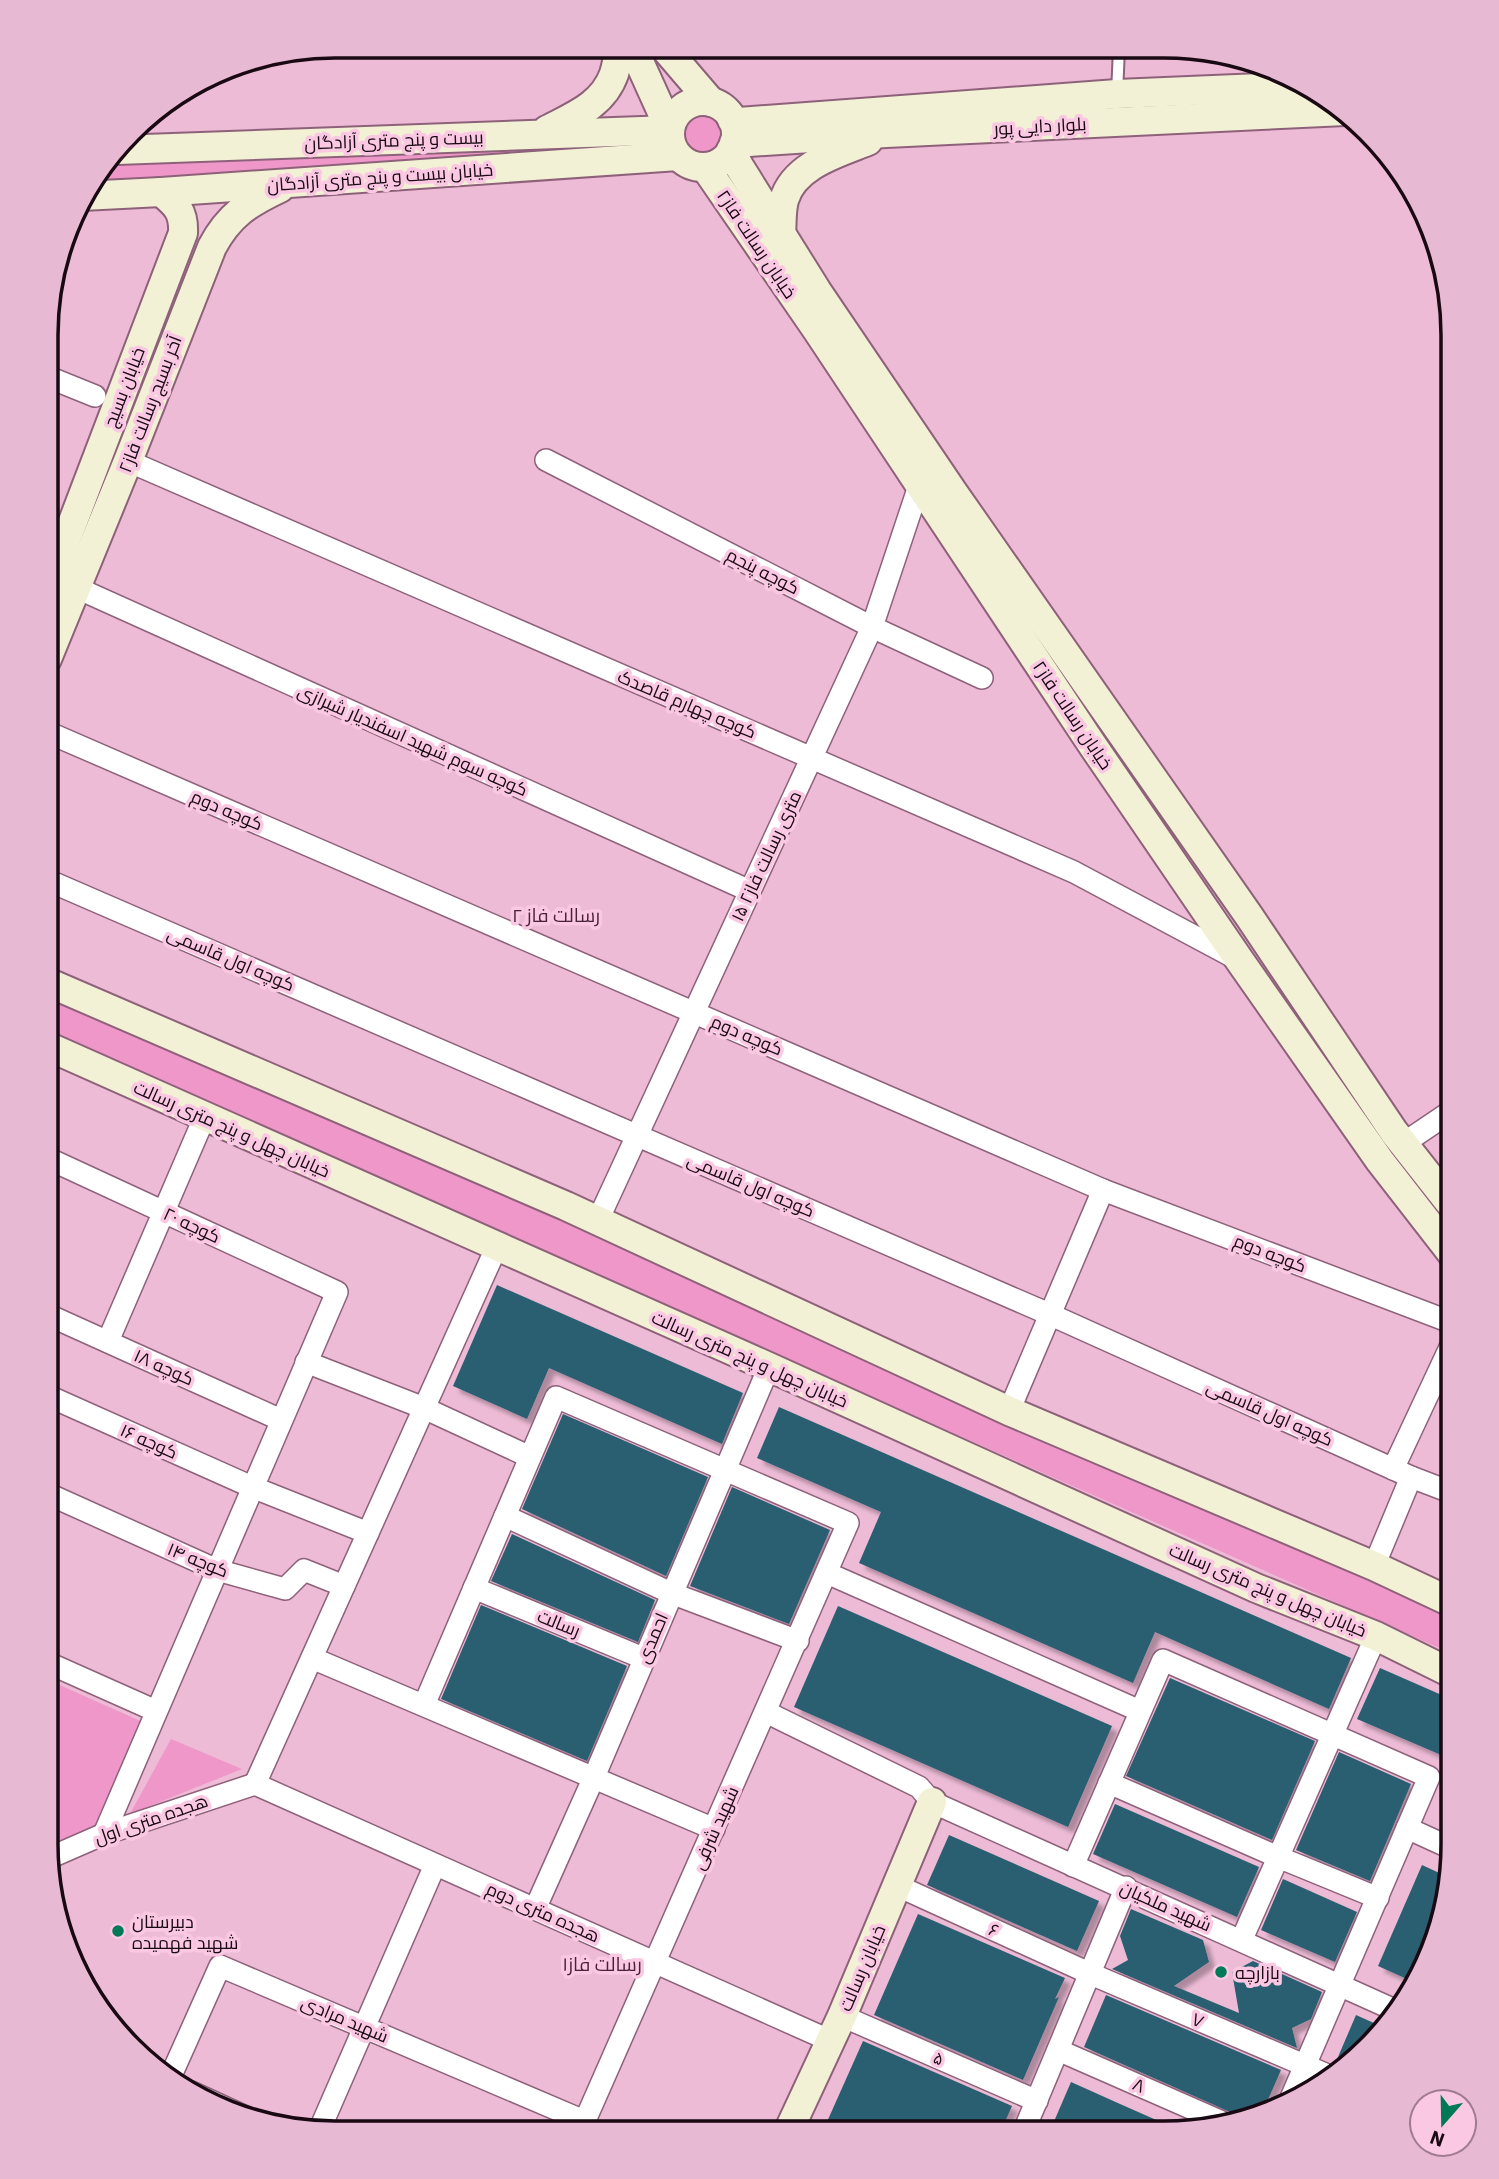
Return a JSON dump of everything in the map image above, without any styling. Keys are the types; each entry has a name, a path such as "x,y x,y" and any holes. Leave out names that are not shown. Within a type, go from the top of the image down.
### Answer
{"main road":[{"path":"537,135 591,108 610,86 619,58"},
{"path":"637,58 674,143 695,166 705,167 720,162 732,138 719,106 711,102 673,58"},
{"name":"بلوار دایی پور","path":"1288,87 1118,94 739,122 732,138 1329,112"},
{"path":"674,143 676,114 687,105 711,102"},
{"path":"781,234 784,200 794,181 816,163 886,133"},
{"name":"بیست و پنج متری آزادگان","path":"128,150 537,135 674,143"},
{"name":"خیابان رسالت فاز۲","path":"732,138 781,234 817,291 1404,1143 1441,1191"},
{"name":"خیابان بیست و پنج متری آزادگان","path":"95,195 291,183 674,143"},
{"name":"خیابان رسالت فاز۲","path":"705,167 1240,961 1380,1161 1441,1240"},
{"name":"آخر بسیج رسالت فاز۲","path":"58,633 212,247 236,213 251,201 291,183"},
{"path":"161,192 177,206 184,217 183,233"},
{"name":"خیابان بسیج","path":"58,561 193,206 201,200 211,200 218,204 222,214 219,234"},
{"path":"1156,838 1182,821"},
{"path":"58,987 598,1220 1009,1411 1374,1566 1441,1597"},
{"name":"خیابان چهل و پنج متری رسالت","path":"58,1051 769,1367 1256,1588 1376,1636 1441,1668"},
{"path":"1380,1161 1404,1143"},
{"name":"خیابان رسالت","path":"793,2121 898,1886 932,1802"}],"street":[{"path":"58,381 95,396"},
{"name":"کوچه پنجم","path":"546,460 872,627 982,678"},
{"name":"کوچه چهارم قاصدک","path":"128,461 1074,872 1240,961"},
{"name":"۱۵ متری رسالت فاز۲","path":"598,1220 872,627 919,486"},
{"name":"کوچه سوم شهید اسفندیار شیرازی","path":"77,588 750,891"},
{"name":"کوچه دوم","path":"58,737 1103,1190 1441,1318"},
{"name":"کوچه اول قاسمی","path":"58,885 1049,1314 1441,1488"},
{"path":"108,1341 205,1116"},
{"path":"1404,1143 1441,1118"},
{"name":"۲۰ کوچه","path":"58,1163 337,1292 306,1362"},
{"path":"1009,1411 1103,1190"},
{"path":"255,1784 496,1246"},
{"name":"۱۸ کوچه","path":"58,1319 281,1420"},
{"path":"104,1834 306,1362 424,1408 530,1457"},
{"name":"احمدی","path":"536,1909 769,1367"},
{"path":"1374,1566 1402,1473 1441,1372"},
{"path":"424,1706 556,1397 724,1469"},
{"name":"۱۶ کوچه","path":"58,1400 252,1487 368,1533"},
{"name":"شهید شرفی","path":"585,2121 798,1641 848,1522 724,1469"},
{"name":"‍‍ ۱۴ کوچه","path":"58,1498 217,1570 285,1589 304,1570 344,1586"},
{"path":"505,1516 671,1593 798,1641"},
{"path":"827,1573 1140,1711"},
{"name":"رسالت","path":"474,1588 643,1658"},
{"path":"1242,1939 1376,1636"},
{"path":"312,1658 714,1829"},
{"path":"1073,1866 1163,1660 1429,1777 1296,2088"},
{"path":"58,1667 156,1712"},
{"name":"شهید ملکیان","path":"765,1712 801,1727 919,1787 932,1802 1388,2007"},
{"path":"1109,1783 1378,1898"},
{"name":"هجده متری اول","path":"58,1854 104,1834 255,1784"},
{"name":"هجده متری دوم","path":"255,1784 655,1962 836,2028"},
{"path":"1407,1828 1441,1844"},
{"path":"323,2121 435,1865"},
{"name":"۶","path":"898,1886 1091,1974"},
{"path":"1028,2121 1126,1887"},
{"name":"شهید مرادی","path":"174,2070 220,1966 569,2121"},
{"name":"۷","path":"1091,1974 1321,2073"},
{"name":"۵","path":"836,2028 1037,2101"},
{"name":"۸","path":"1058,2050 1211,2117"}],"lane":[{"path":"1118,94 1119,58"}],"shaded area":[{"path":"701,105 719,110 726,117 726,152 712,161 698,162 687,157 679,148 676,136 677,123 686,113"},
{"path":"608,141 610,148 103,183 119,161"},
{"path":"58,1000 733,1292 1441,1611 1441,1649 58,1038"},
{"path":"58,1684 145,1723 100,1827 58,1842"},
{"path":"171,1739 242,1769 130,1814"}],"building":[{"path":"497,1285 743,1393 722,1444 549,1368 527,1419 453,1386"},
{"path":"779,1407 1351,1658 1329,1709 1155,1632 1133,1683 859,1563 881,1512 757,1458"},
{"path":"563,1414 708,1477 666,1576 522,1509"},
{"path":"732,1487 830,1530 789,1624 690,1586"},
{"path":"512,1534 655,1600 638,1642 491,1581"},
{"path":"481,1605 627,1666 587,1761 441,1699"},
{"path":"838,1606 1112,1726 1068,1827 794,1707"},
{"path":"1380,1668 1441,1695 1441,1755 1357,1719"},
{"path":"1170,1678 1315,1741 1272,1840 1126,1776"},
{"path":"1339,1752 1411,1784 1370,1881 1296,1850"},
{"path":"1115,1804 1259,1867 1237,1917 1093,1854"},
{"path":"949,1835 1099,1901 1077,1951 927,1885"},
{"path":"1422,1865 1440,1873 1427,1933 1406,1979 1378,1966"},
{"path":"1283,1879 1357,1912 1335,1962 1261,1930"},
{"path":"1131,1909 1203,1940 1209,1962 1174,1986 1239,2013 1232,1972 1253,1961 1322,1992 1311,2019 1292,2028 1297,2048 1112,1969 1128,1960 1120,1936"},
{"path":"918,1914 1065,1978 1023,2080 874,2015"},
{"path":"1106,1995 1281,2070 1267,2101 1232,2113 1084,2047"},
{"path":"1356,2015 1376,2024 1347,2053 1336,2062"},
{"path":"863,2041 1012,2106 1005,2121 827,2121"},
{"path":"1071,2082 1159,2121 1054,2121"}],"place":[{"name":"دبیرستان شهید فهمیده","path":"118,1931"},
{"name":"بازارچه","path":"1221,1972"}],"district":[{"name":"رسالت فاز ۲","path":"556,915"},
{"name":"رسالت فاز۱","path":"602,1964"}]}
